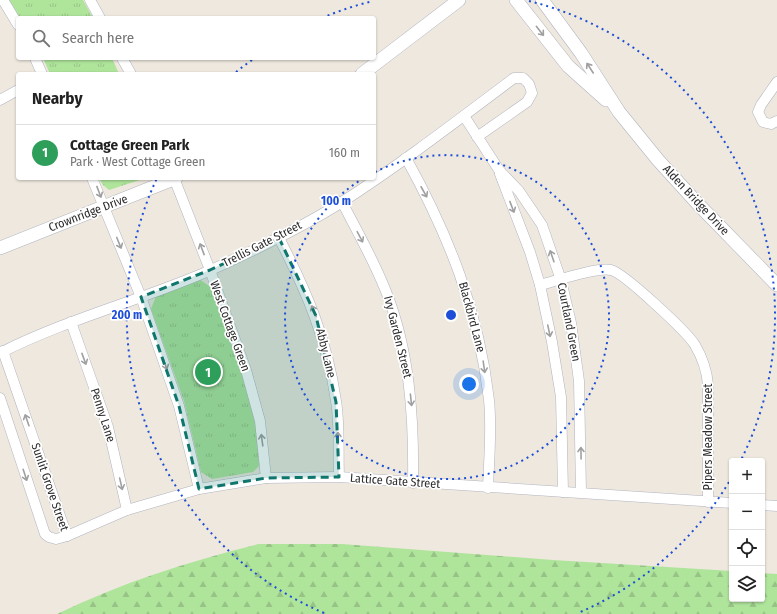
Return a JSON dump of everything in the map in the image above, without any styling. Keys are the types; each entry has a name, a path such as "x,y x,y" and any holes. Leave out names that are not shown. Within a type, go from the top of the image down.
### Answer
{"street":[{"path":"4,0 16,21"},
{"path":"90,0 99,16"},
{"path":"365,72 459,0"},
{"name":"Alden Bridge Drive","path":"516,0 568,66 619,112"},
{"name":"Alden Bridge Drive","path":"542,0 581,53 619,112 658,160 698,204 777,285"},
{"path":"36,60 41,72"},
{"path":"123,60 130,72"},
{"name":"Trellis Gate Street","path":"376,179 464,116 514,78 523,78 529,84 532,93 526,102 477,137"},
{"path":"777,82 761,104 758,112 763,122 771,124 777,121"},
{"path":"0,100 16,91"},
{"name":"Courtland Green","path":"464,116 499,170 519,191 542,225 562,280 572,323 579,380 581,492"},
{"name":"Blackbird Lane","path":"406,158 443,229 459,270 473,316 489,401 490,450 488,488"},
{"name":"Courtland Green","path":"499,170 530,252 540,285 561,397 563,492"},
{"path":"93,180 140,296 179,406 199,489"},
{"name":"Crownridge Drive","path":"0,248 170,180"},
{"name":"West Cottage Green","path":"176,180 210,270 254,396 264,447 266,478"},
{"name":"Trellis Gate Street","path":"2,352 71,322 210,270 278,238 342,202 374,180"},
{"name":"Ivy Garden Street","path":"342,202 374,264 393,313 409,384 414,429 413,482"},
{"name":"Abby Lane","path":"278,238 297,273 316,316 328,358 336,402 339,477"},
{"name":"Pipers Meadow Street","path":"540,285 595,271 611,270 634,285 694,344 707,371 708,502"},
{"name":"Penny Lane","path":"71,322 108,427 128,510"},
{"name":"Sunlit Grove Street","path":"0,398 45,534 56,539 67,536 2,352"},
{"name":"Lattice Gate Street","path":"67,536 128,510 199,489 266,478 339,477 729,503"},
{"path":"765,505 777,506"}],"highlighted area":[{"path":"279,238 316,316 336,402 339,477 266,478 199,489 179,406 141,297 210,270"}],"green space":[{"path":"9,0 83,0 92,16 19,16"},
{"path":"44,60 113,60 118,72 49,72"},
{"path":"100,180 140,180 109,190"},
{"path":"199,279 212,288 246,387 258,435 259,466 253,472 212,479 201,472 184,401 151,309 156,296"},
{"path":"259,544 342,544 553,560 729,571 729,602 765,602 765,573 777,574 777,614 57,614 106,592 182,565"}],"place":[{"name":"Cottage Green Park","path":"208,372"}]}
